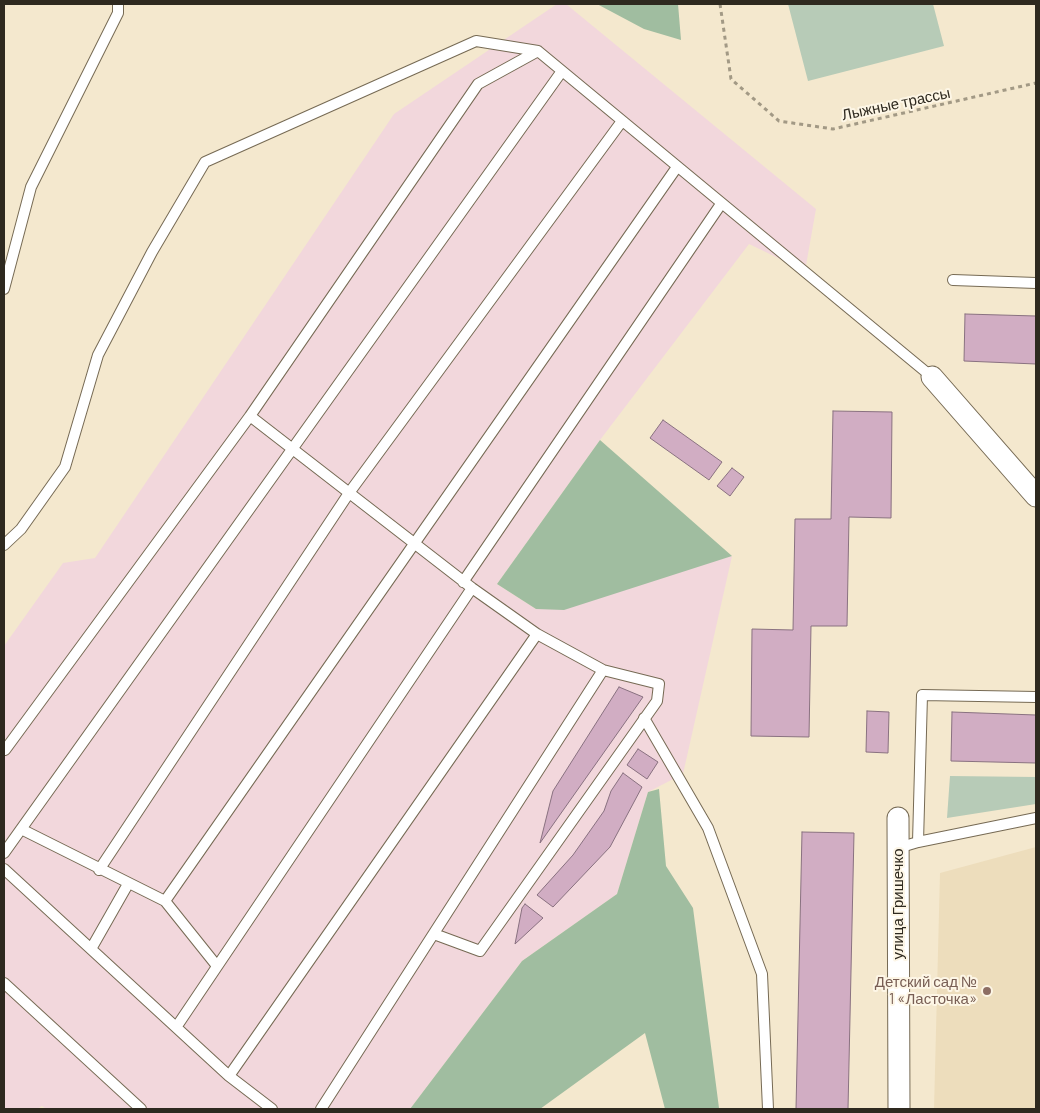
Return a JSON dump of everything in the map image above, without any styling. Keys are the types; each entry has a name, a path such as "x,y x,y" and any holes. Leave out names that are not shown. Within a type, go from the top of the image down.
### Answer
{"street":[{"path":"932,377 1036,496"},
{"name":"улица Гришечко","path":"898,818 899,1109"}],"lane":[{"path":"4,289 31,187 118,13 118,4"},
{"path":"4,545 22,528 64,467 98,354 152,252 205,162 476,41 538,51 932,377"},
{"path":"5,750 250,416 478,84 538,51"},
{"path":"4,853 291,448 562,71"},
{"path":"99,870 349,493 622,122"},
{"path":"165,901 677,167"},
{"path":"176,1026 721,204"},
{"path":"953,280 1036,282"},
{"path":"250,416 467,585 538,634 603,670 659,684 658,701 644,718 480,951 434,934"},
{"path":"229,1076 538,634"},
{"path":"321,1109 603,670"},
{"path":"918,842 922,695 1036,697"},
{"path":"644,718 708,828 762,974 768,1109"},
{"path":"898,848 918,842 1036,818"},
{"path":"21,829 99,870 165,901 217,966"},
{"path":"4,869 229,1076 272,1109"},
{"path":"92,949 128,884"},
{"path":"4,983 141,1109"}],"path":[{"name":"Лыжные трассы","path":"720,4 731,78 779,121 833,129 1036,83"}],"shaded area":[{"path":"557,4 566,4 816,209 805,271 749,244 600,440 497,584 536,609 732,556 683,774 648,792 617,894 522,961 410,1109 46,1109 42,1106 37,1109 4,1109 4,646 63,563 95,558 394,114"},
{"name":"Детский сад № 1 «Ласточка»","path":"1036,847 1036,1109 934,1109 940,873"}],"green space":[{"path":"597,4 678,4 681,40 644,29"},
{"path":"788,4 933,4 944,46 808,81"},
{"path":"600,440 732,556 564,610 536,609 497,584"},
{"path":"950,776 1036,777 1036,804 947,818"},
{"path":"659,789 666,866 693,908 719,1108 665,1109 645,1033 540,1109 410,1109 522,961 617,894 648,792"}],"building":[{"path":"965,314 1036,316 1036,364 964,361"},
{"path":"833,411 892,412 891,518 849,517 847,626 811,626 809,737 751,736 752,629 793,630 795,519 831,519"},
{"path":"663,420 722,462 709,480 650,438"},
{"path":"732,468 744,477 730,496 717,486"},
{"path":"619,687 643,697 540,843 553,791"},
{"path":"867,711 889,712 888,753 866,752"},
{"path":"952,712 1036,715 1036,763 951,761"},
{"path":"638,749 658,762 647,779 627,765"},
{"path":"623,773 642,787 610,847 553,907 537,895 573,855 604,811 611,791"},
{"path":"802,832 854,833 848,1109 796,1109"},
{"path":"525,904 543,918 515,944 522,908"}],"place":[{"name":"Детский сад № 1 «Ласточка»","path":"987,991"}]}
